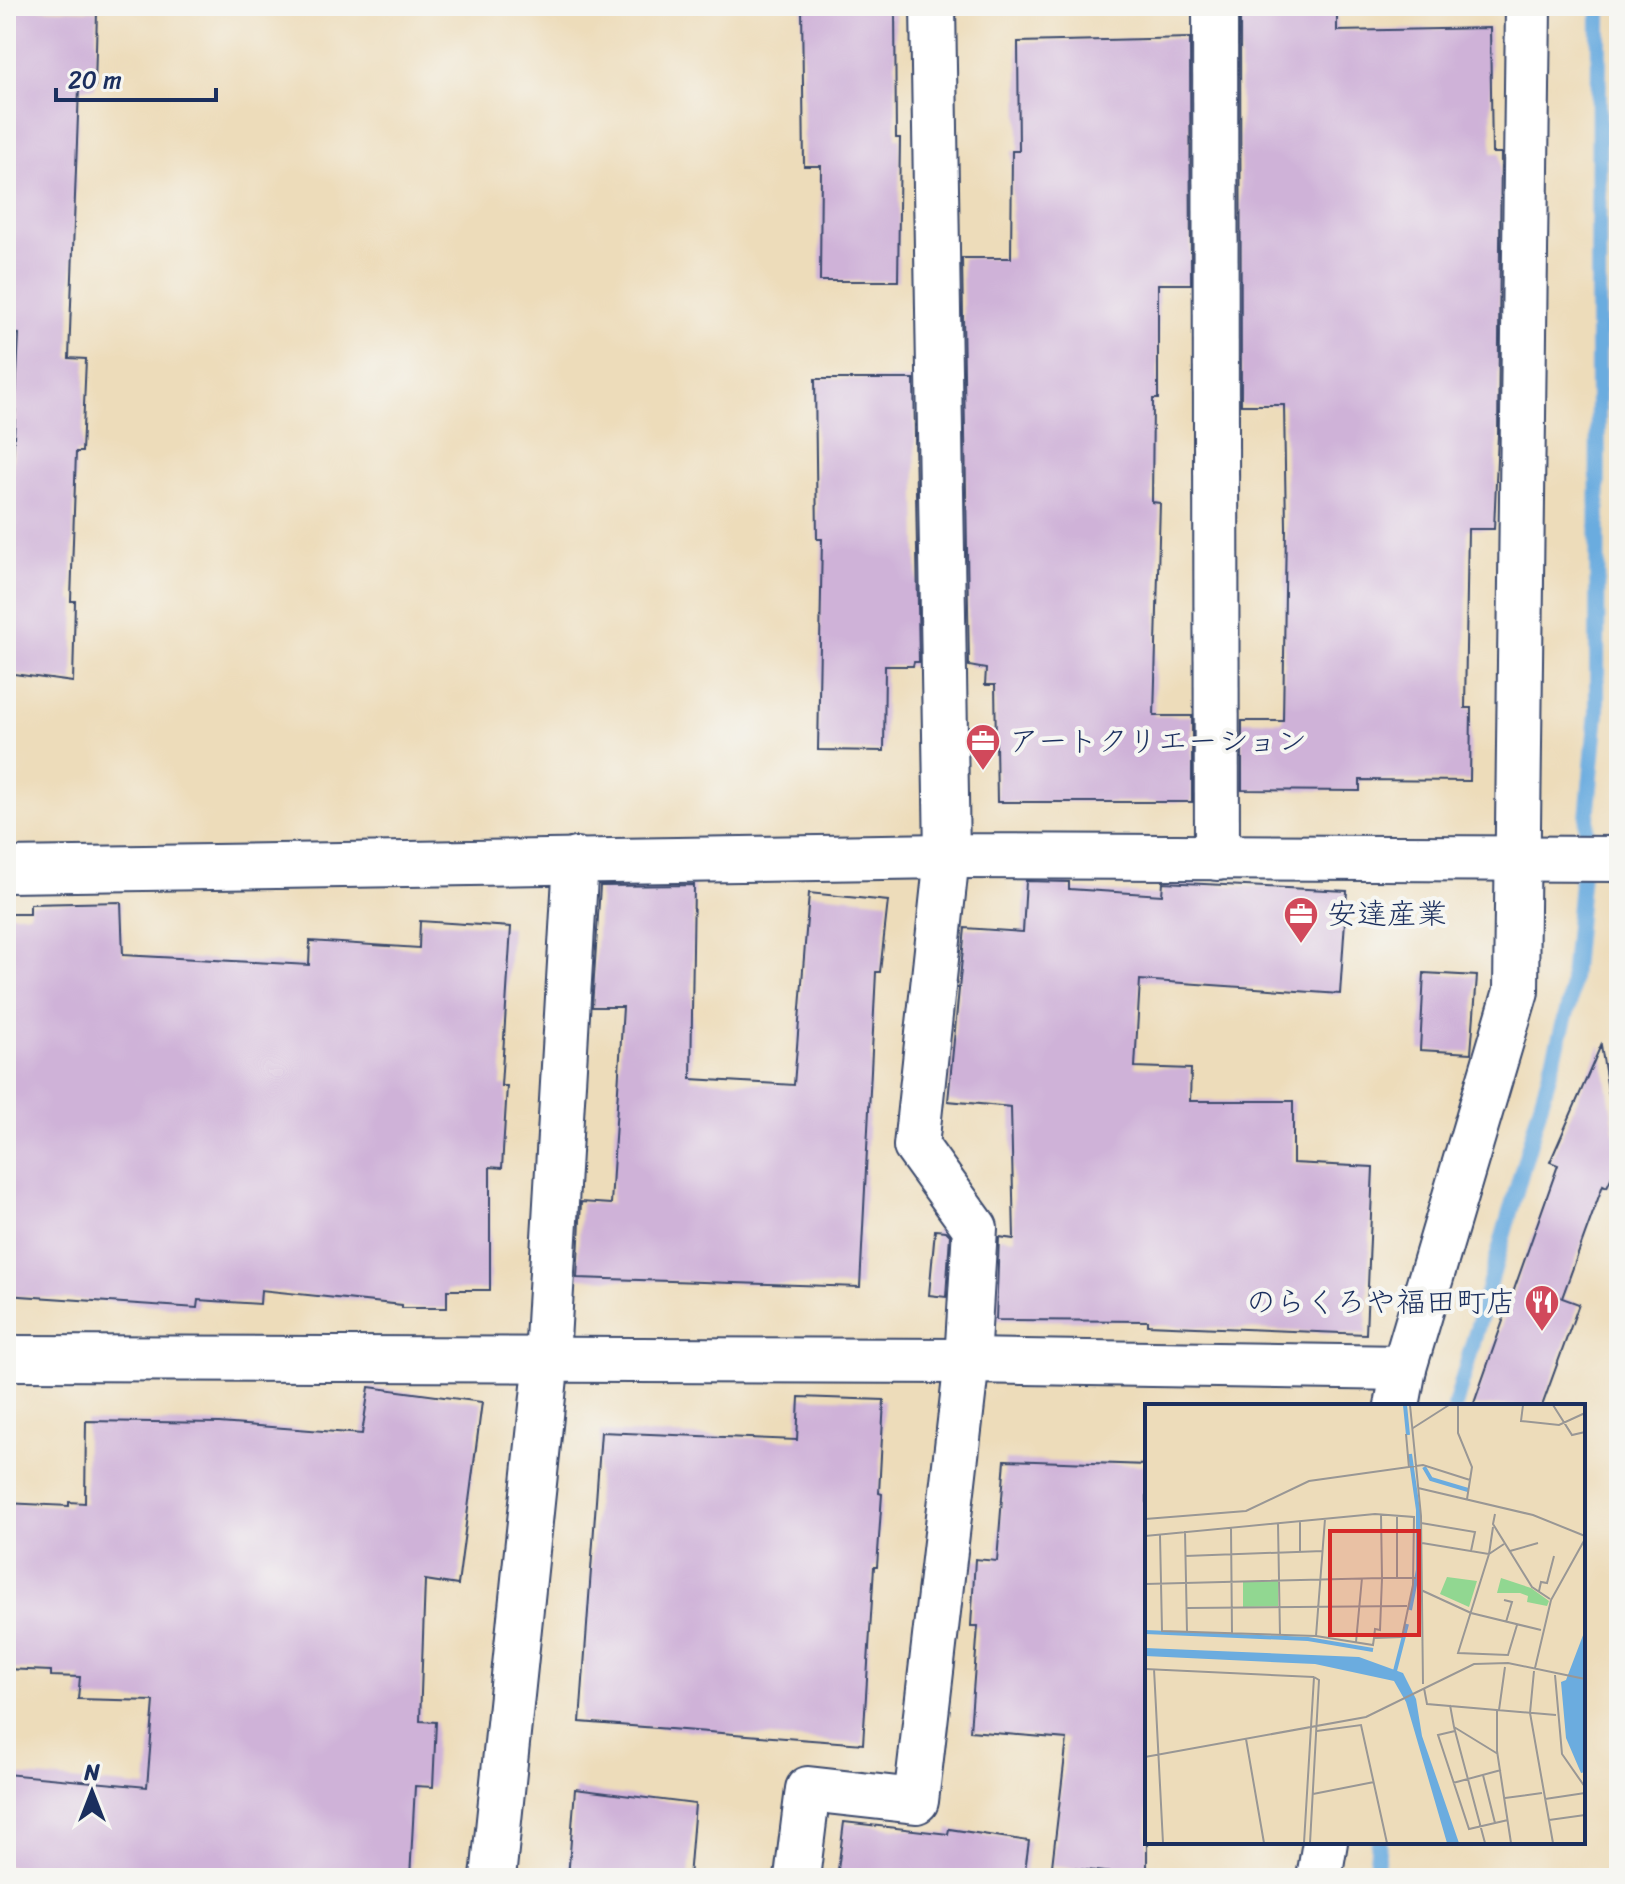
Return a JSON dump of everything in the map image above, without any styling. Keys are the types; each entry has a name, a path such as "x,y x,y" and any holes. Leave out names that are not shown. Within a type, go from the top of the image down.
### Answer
{"street":[{"path":"797,1878 808,1789 916,1801 967,1361 975,1228 916,1146 947,856 933,6"},
{"path":"1215,6 1217,858"},
{"path":"6,1358 967,1361 1401,1387 1516,991 1532,858 1528,6"},
{"path":"6,870 947,856 1619,859"},
{"path":"493,1878 547,1358 576,860"},
{"path":"1319,1878 1325,1844"}],"building":[{"path":"802,6 895,6 896,138 900,138 898,281 820,281 821,166 804,166"},
{"path":"1240,6 1337,6 1337,31 1490,28 1492,153 1501,153 1498,435 1494,529 1468,529 1465,708 1471,708 1470,781 1360,780 1360,791 1242,790 1242,721 1283,721 1286,527 1284,405 1241,405"},
{"path":"6,8 97,11 95,88 79,88 69,358 86,359 82,452 76,452 71,601 75,601 73,682 6,673 6,477 12,477 19,334 6,333"},
{"path":"1190,38 1191,284 1158,284 1158,399 1153,399 1152,502 1160,503 1154,716 1192,716 1192,802 997,802 995,685 985,685 986,669 969,666 962,258 1011,258 1012,151 1019,151 1018,42"},
{"path":"815,379 914,379 919,662 914,662 913,666 885,666 884,751 818,750 822,539 817,539"},
{"path":"1026,881 1069,882 1069,889 1162,895 1163,882 1347,891 1340,994 1140,980 1135,1067 1191,1069 1190,1101 1293,1101 1293,1163 1373,1167 1366,1334 1148,1325 1148,1321 996,1320 999,1237 1014,1239 1011,1107 948,1101 965,928 1023,932"},
{"path":"694,885 691,1079 794,1085 809,893 888,901 880,972 876,972 860,1287 577,1278 581,1202 611,1204 623,1007 592,1007 600,886"},
{"path":"121,902 123,955 309,965 310,941 419,948 420,921 511,927 501,1086 507,1086 502,1168 490,1167 490,1290 447,1290 447,1308 402,1308 402,1305 261,1290 260,1304 198,1300 197,1308 6,1295 6,914 30,914 30,904"},
{"path":"1424,973 1477,976 1471,1053 1420,1050"},
{"path":"1601,1045 1619,1161 1607,1187 1603,1185 1562,1298 1579,1304 1543,1404 1474,1404 1558,1165 1550,1162"},
{"path":"935,1230 946,1231 950,1235 946,1297 929,1295"},
{"path":"369,1387 482,1402 458,1585 425,1580 420,1721 436,1722 433,1787 415,1786 410,1878 135,1878 6,1866 6,1774 147,1787 154,1701 78,1699 80,1677 51,1676 51,1671 6,1669 6,1503 69,1506 69,1502 85,1503 86,1421 219,1423 362,1434"},
{"path":"799,1397 884,1400 879,1493 882,1494 877,1567 874,1567 863,1744 580,1722 601,1432 797,1440"},
{"path":"1005,1460 1145,1465 1147,1877 1052,1866 1067,1739 970,1731 978,1626 971,1626 975,1559 997,1561"},
{"path":"575,1789 695,1804 689,1878 568,1878"},
{"path":"844,1822 948,1834 949,1829 1029,1841 1024,1878 837,1878"}],"waterway":[{"path":"1456,1404 1570,1001 1597,712 1599,6"},
{"path":"1375,1878 1379,1844"}],"place":[{"name":"アートクリエーション","path":"983,772"},
{"name":"安達産業","path":"1301,945"},
{"name":"のらくろや福田町店","path":"1542,1333"}]}
